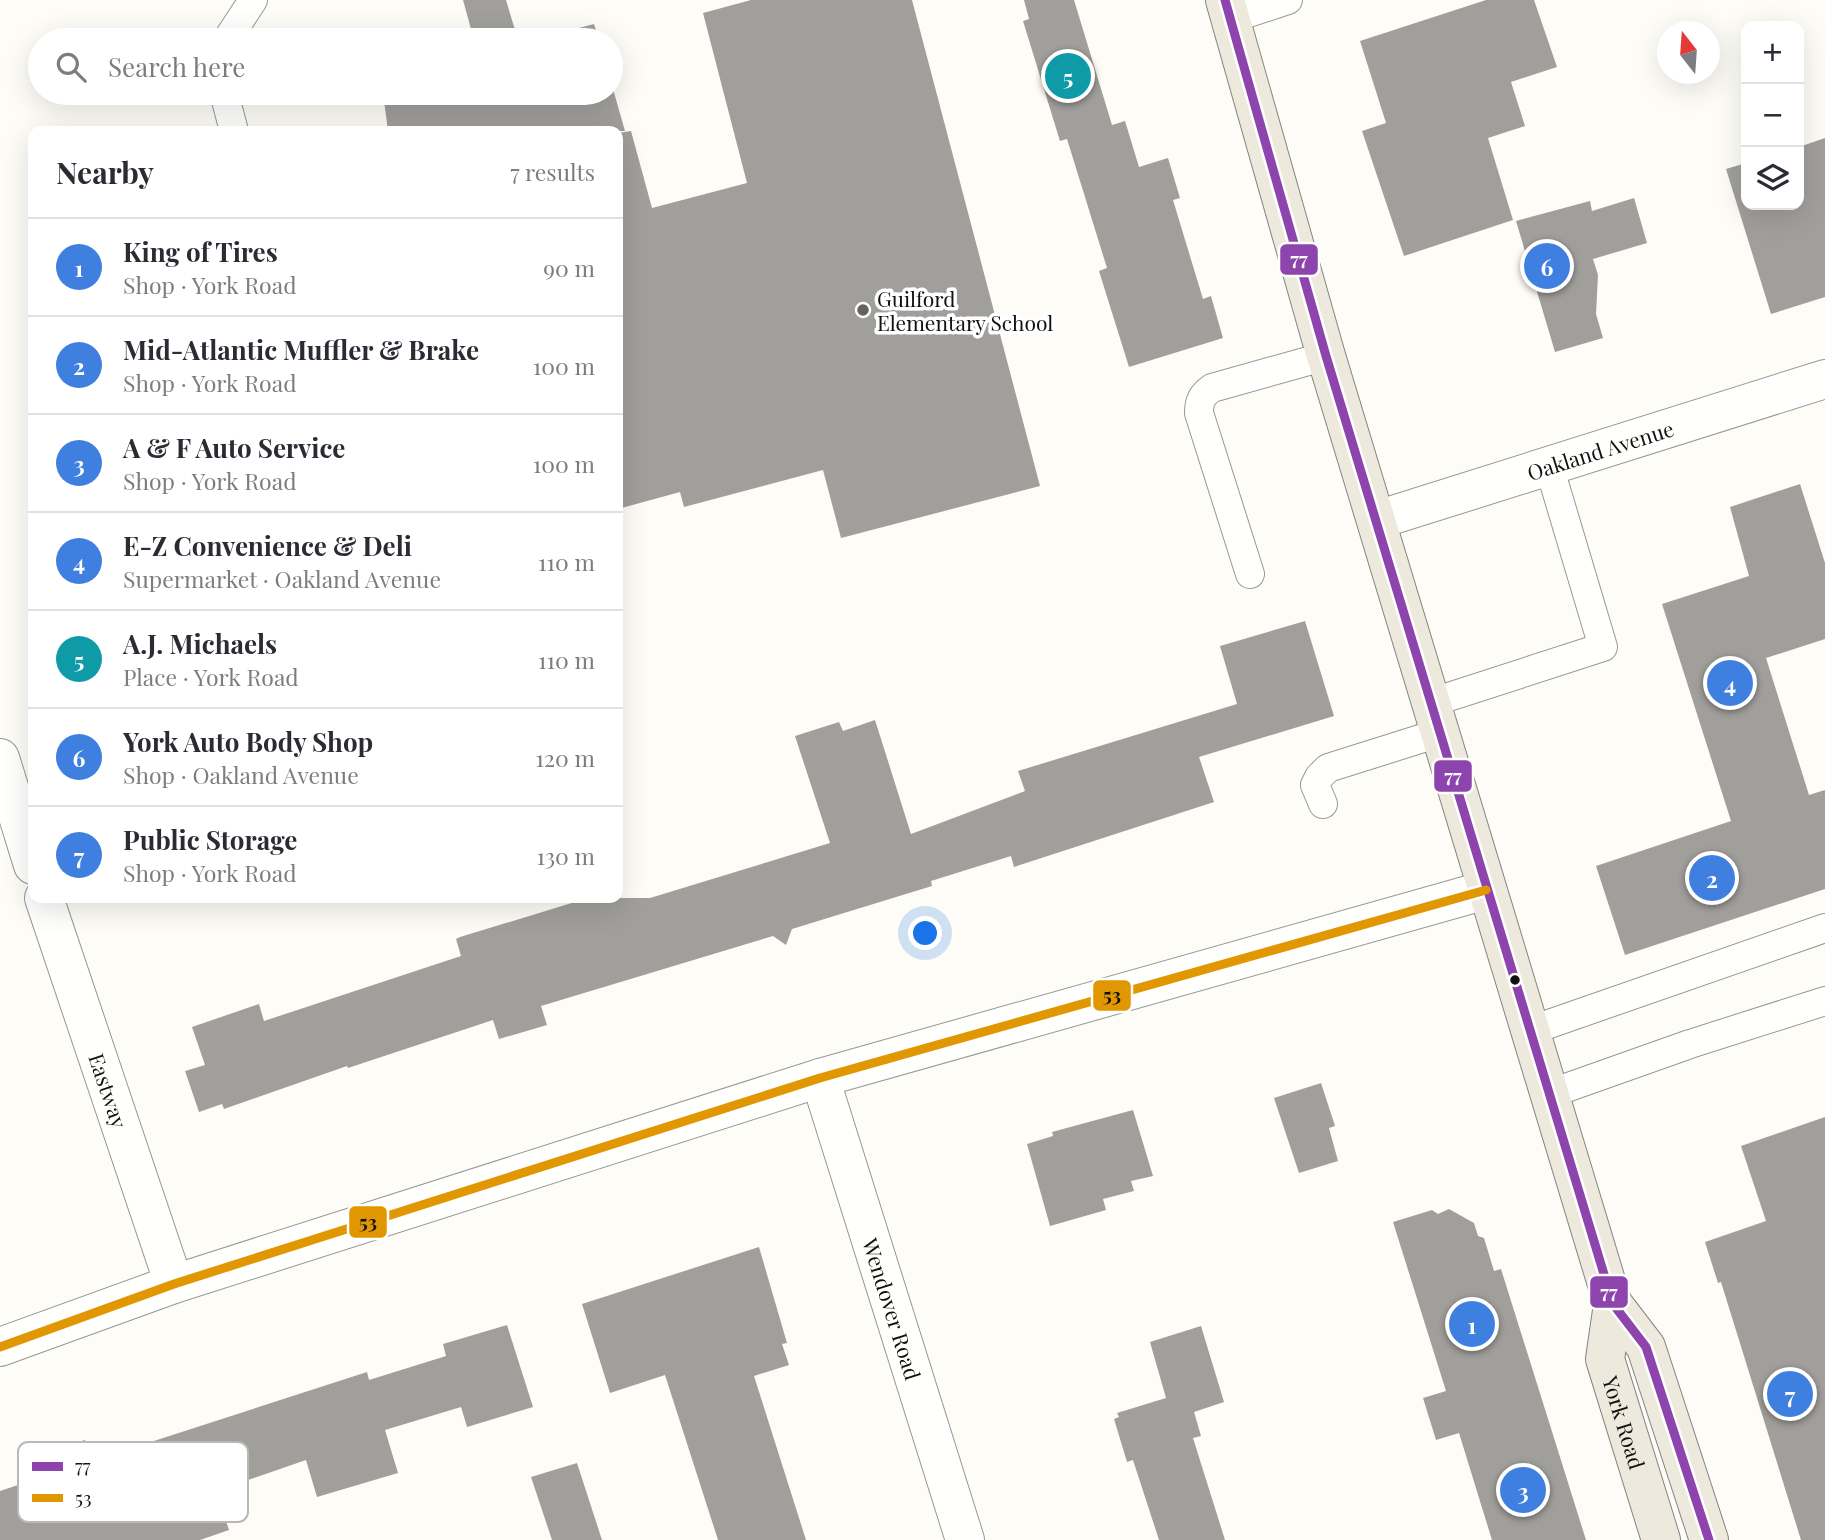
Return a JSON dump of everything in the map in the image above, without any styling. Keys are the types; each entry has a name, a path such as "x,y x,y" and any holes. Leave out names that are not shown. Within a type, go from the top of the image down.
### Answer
{"main road":[{"name":"York Road","path":"1227,9 1326,356 1613,1304 1646,1347 1709,1540"},
{"name":"York Road","path":"1613,1304 1605,1359 1661,1540"}],"street":[{"name":"Oakland Avenue","path":"1377,520 1825,379"},
{"path":"0,758 28,848"},
{"path":"0,1347 174,1284 820,1078 1486,890"},
{"name":"Eastway","path":"46,903 174,1284"},
{"name":"Wendover Road","path":"820,1078 965,1540"}],"lane":[{"path":"235,28 253,0"},
{"path":"1227,9 1288,0"},
{"path":"227,105 232,126"},
{"path":"1250,575 1199,413 1199,402 1204,394 1220,385 1326,356"},
{"path":"1323,804 1315,785 1328,768 1434,718 1603,647 1549,466"},
{"path":"1529,1031 1825,928"},
{"path":"1549,1094 1690,1044 1825,1001"}],"building":[{"path":"463,0 506,0 514,28 471,28"},
{"path":"751,0 912,0 1040,486 841,538 823,470 684,507 680,492 623,508 623,132 631,131 652,208 747,183 703,13"},
{"path":"1024,0 1074,0 1112,125 1125,121 1139,167 1168,158 1180,198 1173,200 1203,299 1211,296 1223,338 1129,367 1099,271 1107,268 1067,139 1060,141 1023,21 1029,19"},
{"path":"1486,0 1534,0 1557,67 1511,82 1525,126 1488,138 1513,220 1404,256 1362,131 1386,123 1360,41"},
{"path":"594,24 595,28 579,28"},
{"path":"385,105 618,105 625,131 623,126 387,126"},
{"path":"1825,138 1825,297 1771,314 1726,169 1741,164 1741,210 1804,210 1804,145"},
{"path":"1634,198 1647,243 1593,259 1598,275 1596,314 1603,338 1555,352 1516,221 1590,201 1592,211"},
{"path":"1800,484 1825,563 1825,639 1766,658 1809,795 1825,790 1825,889 1625,955 1596,866 1731,821 1662,604 1749,576 1730,507"},
{"path":"1305,621 1334,716 1199,757 1214,802 1014,867 1011,856 931,881 932,886 792,929 786,945 773,936 541,1006 547,1025 499,1039 493,1020 348,1068 347,1066 224,1109 222,1104 199,1112 185,1071 205,1065 192,1027 259,1004 264,1021 461,956 456,939 460,937 572,903 623,903 623,898 650,898 830,843 795,736 839,722 843,731 875,720 911,834 1025,791 1018,771 1237,704 1220,646"},
{"path":"1321,1083 1335,1126 1329,1128 1338,1161 1299,1173 1274,1098"},
{"path":"1133,1110 1153,1176 1131,1181 1134,1191 1103,1199 1106,1210 1050,1226 1027,1144 1053,1136 1052,1132"},
{"path":"1825,1117 1825,1540 1801,1540 1721,1282 1718,1283 1705,1242 1766,1221 1741,1146"},
{"path":"1449,1209 1474,1223 1478,1236 1484,1238 1494,1271 1501,1269 1586,1540 1492,1540 1459,1433 1436,1440 1423,1398 1446,1391 1393,1222 1432,1210 1438,1214"},
{"path":"759,1247 787,1343 782,1344 789,1365 754,1376 806,1540 718,1540 665,1375 610,1393 582,1304"},
{"path":"507,1325 533,1407 467,1427 461,1407 385,1430 398,1473 317,1497 306,1460 248,1480 248,1442 151,1442 367,1372 369,1380 446,1356 443,1344"},
{"path":"1201,1326 1224,1402 1194,1412 1201,1436 1193,1438 1225,1540 1159,1540 1133,1460 1127,1462 1114,1419 1119,1417 1117,1413 1166,1398 1150,1342"},
{"path":"577,1463 602,1540 552,1540 531,1477"},
{"path":"18,1485 18,1522 226,1522 229,1530 200,1540 0,1540 0,1491"}],"transit line":[{"name":"77","path":"1225,0 1326,356 1613,1304 1646,1347 1709,1540"},
{"name":"53","path":"0,1347 174,1284 820,1078 1486,890"}],"place":[{"name":"A.J. Michaels","path":"1068,76"},
{"name":"York Auto Body Shop","path":"1547,266"},
{"name":"Guilford Elementary School","path":"863,310"},
{"name":"E-Z Convenience & Deli","path":"1730,683"},
{"name":"Mid-Atlantic Muffler & Brake","path":"1712,878"},
{"name":"King of Tires","path":"1472,1324"},
{"name":"Public Storage","path":"1790,1394"},
{"name":"A & F Auto Service","path":"1523,1490"}]}
